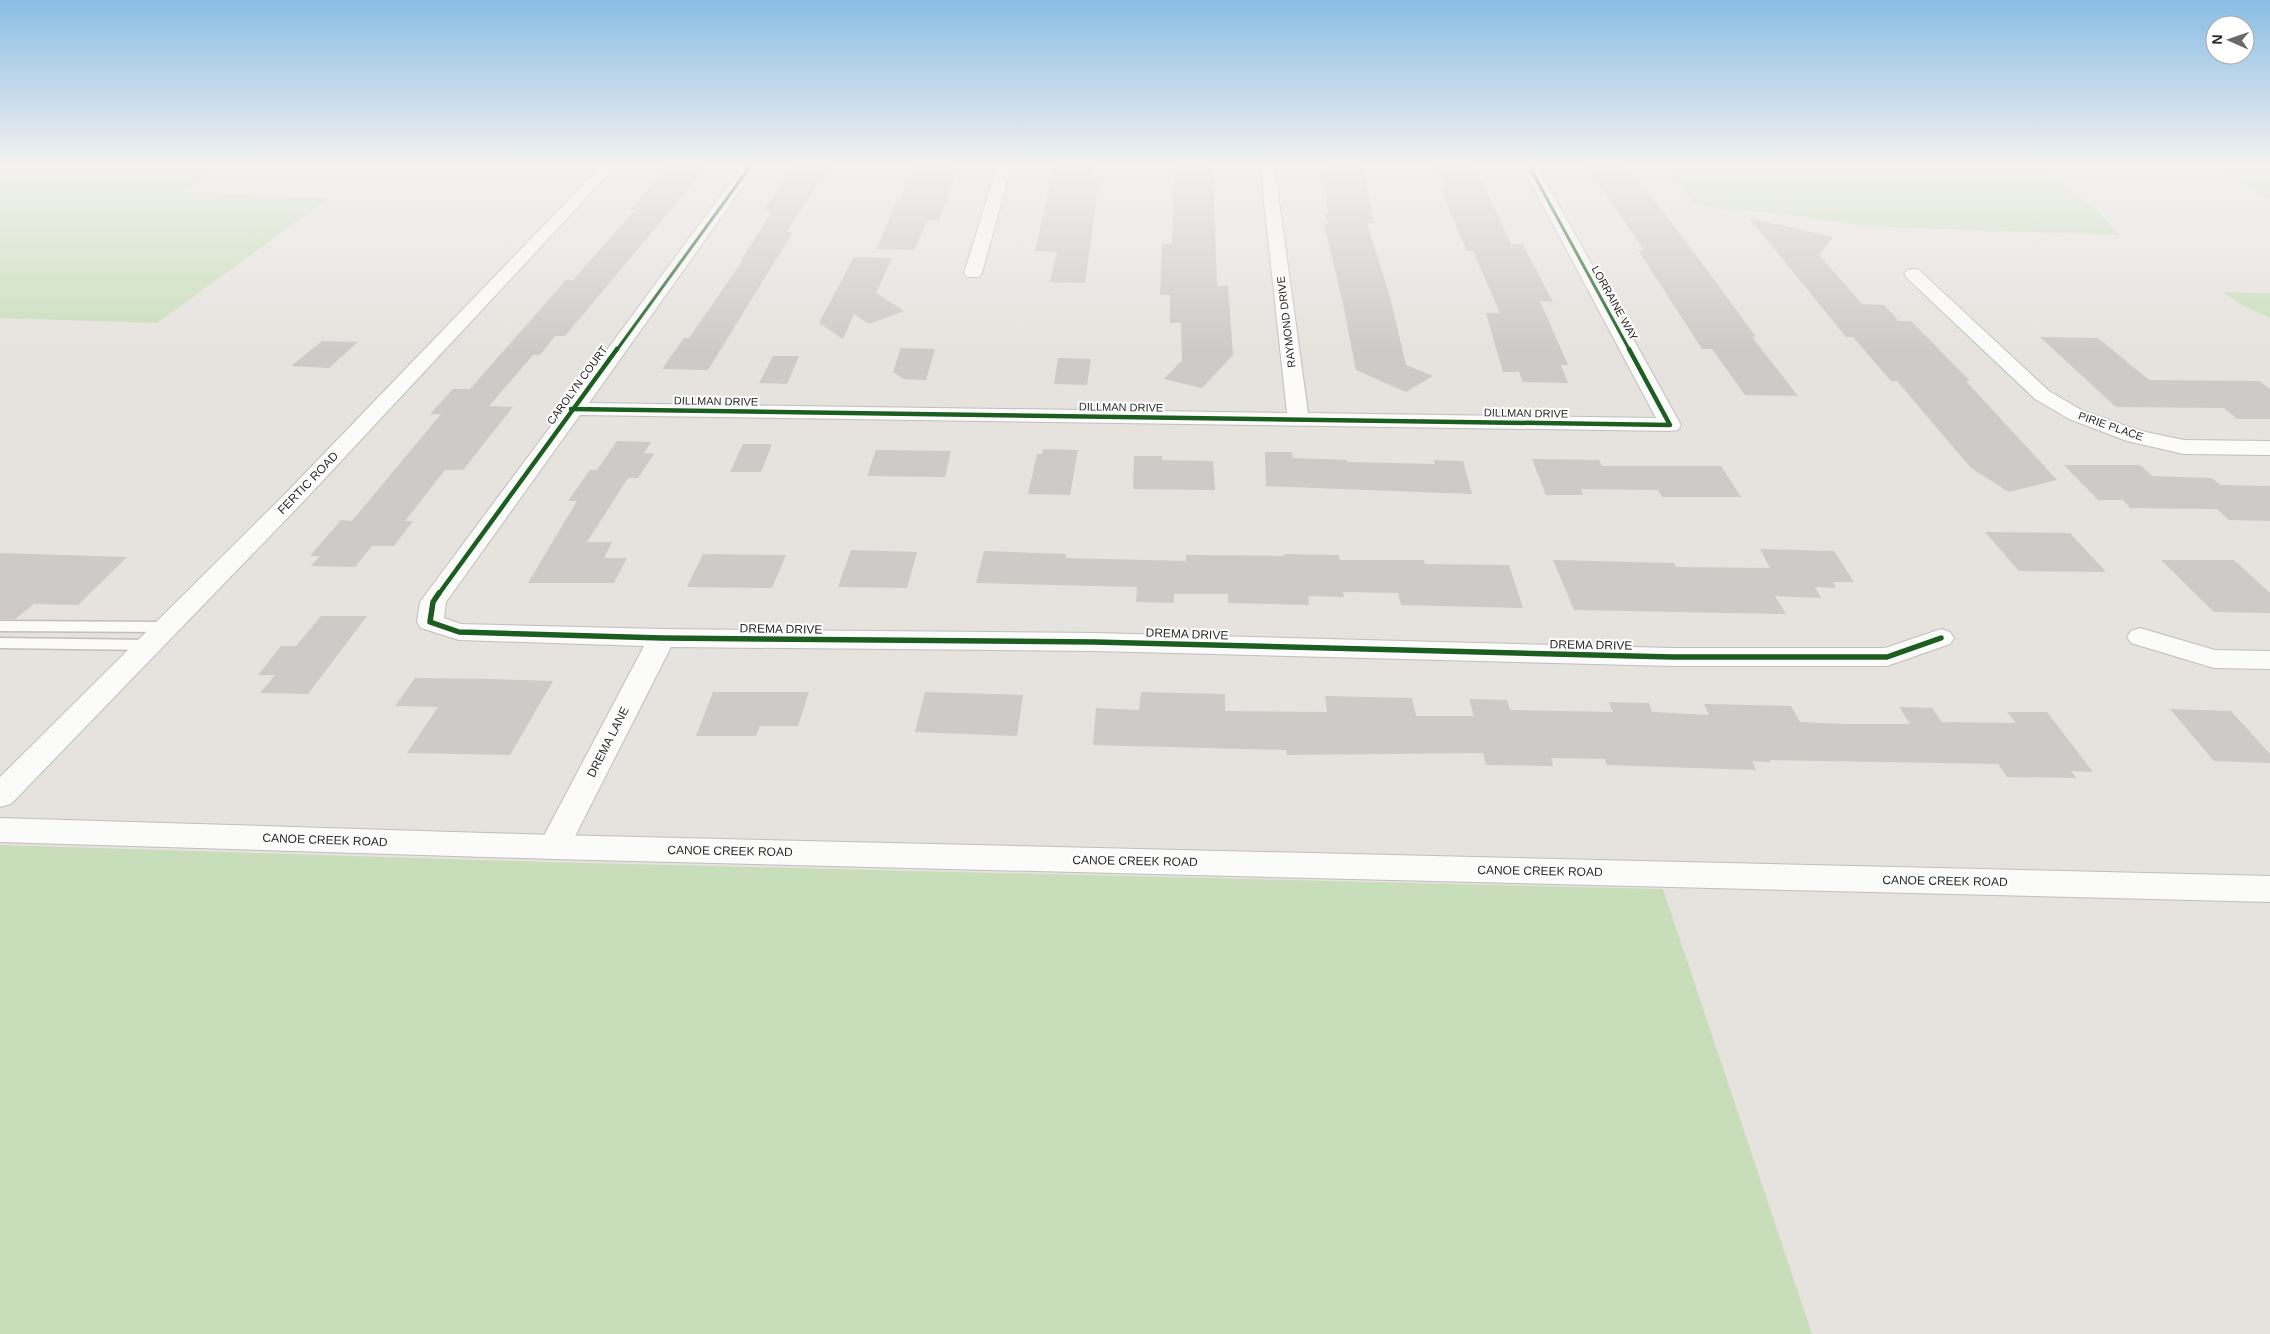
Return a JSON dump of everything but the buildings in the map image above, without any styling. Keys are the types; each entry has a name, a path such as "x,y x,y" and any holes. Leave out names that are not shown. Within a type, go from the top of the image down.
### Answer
{"street":[{"name":"FERTIC ROAD","path":"0,796 294,498 552,226"},
{"name":"CAROLYN COURT","path":"430,622 433,602 571,409 706,226"},
{"path":"973,273 987,226"},
{"name":"RAYMOND DRIVE","path":"1275,226 1298,420"},
{"name":"LORRAINE WAY","path":"1562,226 1670,425"},
{"name":"PIRIE PLACE","path":"1913,274 2042,395 2076,415 2135,436 2184,447 2270,448"},
{"name":"DILLMAN DRIVE","path":"571,409 1670,425"},
{"name":"DREMA DRIVE","path":"430,622 459,632 662,638 1094,642 1672,657 1886,657 1941,638"},
{"path":"2140,637 2214,659 2270,660"},
{"name":"DREMA LANE","path":"554,847 662,638"},
{"name":"CANOE CREEK ROAD","path":"0,830 554,847 2270,889"}],"lane":[{"path":"0,626 166,627"},
{"path":"0,643 149,645"}],"green space":[{"path":"0,226 290,226 157,323 0,318"},
{"path":"1873,226 2111,226 2119,235"},
{"path":"2223,292 2270,293 2270,318 2240,304"},
{"path":"0,845 546,862 1663,889 1812,1334 0,1334"}],"cycle path":[{"path":"707,226 433,602 430,622 459,632 662,638 1094,642 1672,657 1887,657 1941,638"},
{"path":"571,409 1670,425 1562,226"}]}
